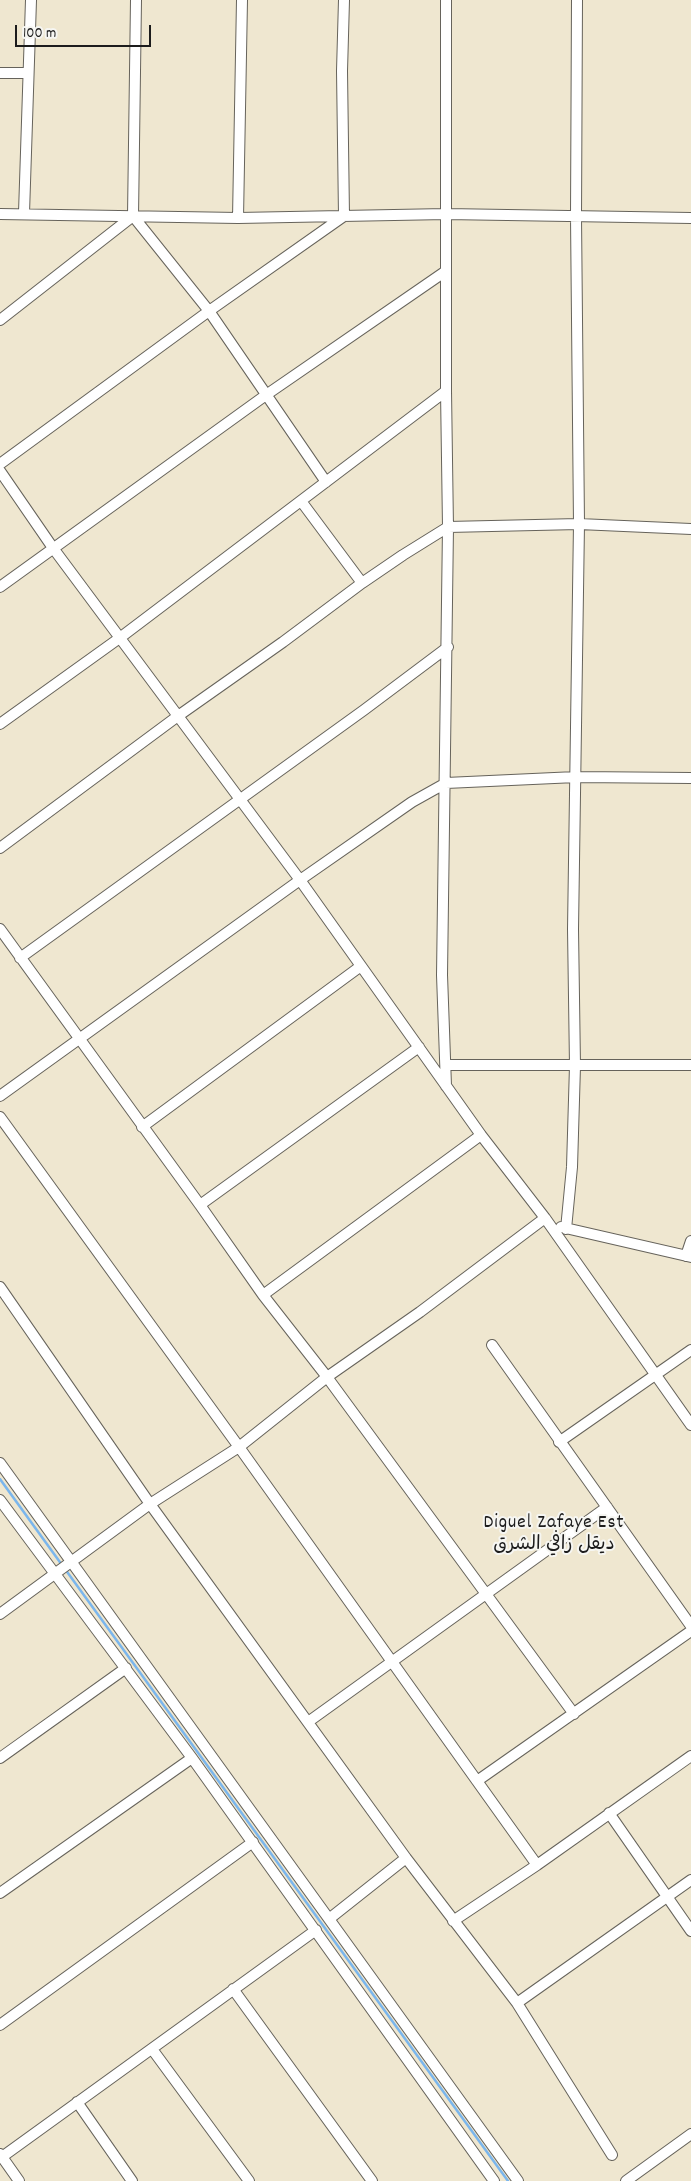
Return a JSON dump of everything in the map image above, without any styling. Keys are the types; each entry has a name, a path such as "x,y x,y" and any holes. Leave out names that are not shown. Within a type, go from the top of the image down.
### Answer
{"street":[{"path":"24,213 31,0"},
{"path":"136,0 133,216 209,311 326,482"},
{"path":"238,218 242,0"},
{"path":"344,0 342,72 344,216"},
{"path":"446,0 448,647 442,975 446,1086"},
{"path":"566,1229 572,1167 575,1066 573,930 579,524 576,217 577,0"},
{"path":"0,73 28,73"},
{"path":"0,214 238,218 446,214 691,218"},
{"path":"0,320 133,216"},
{"path":"0,464 209,311 344,216"},
{"path":"0,587 266,395 446,271"},
{"path":"0,724 121,637 446,391"},
{"path":"0,471 53,548 300,880 481,1135 545,1218 691,1424"},
{"path":"301,501 362,583"},
{"path":"0,848 362,583 448,528 579,524 691,529"},
{"path":"20,958 448,647"},
{"path":"0,1096 300,880 412,802 446,783 576,777 691,778"},
{"path":"0,929 263,1295 328,1378 574,1714"},
{"path":"142,1127 362,966"},
{"path":"200,1205 308,1129 419,1047"},
{"path":"446,1065 691,1065"},
{"path":"0,1117 393,1661 536,1865"},
{"path":"263,1295 481,1135"},
{"path":"545,1218 566,1229 688,1256 691,1241"},
{"path":"0,1614 150,1504 239,1447 328,1378 545,1218"},
{"path":"0,1286 150,1504 406,1858 517,2003 612,2155"},
{"path":"492,1345 691,1626"},
{"path":"559,1442 691,1350"},
{"path":"0,1463 70,1564 518,2181"},
{"path":"0,1500 57,1573 192,1758 494,2181"},
{"path":"308,1722 607,1507"},
{"path":"477,1781 691,1631"},
{"path":"0,1758 126,1668"},
{"path":"453,1921 691,1756"},
{"path":"0,1893 192,1758"},
{"path":"609,1813 691,1930"},
{"path":"0,2026 252,1842"},
{"path":"329,1919 406,1858"},
{"path":"517,2003 691,1880"},
{"path":"19,2181 1,2156 316,1930"},
{"path":"233,1989 372,2181"},
{"path":"152,2049 249,2181"},
{"path":"77,2102 132,2181"},
{"path":"626,2181 691,2134"}],"waterway":[{"path":"0,1479 62,1565"},
{"path":"65,1569 508,2181"}],"district":[{"name":"Diguel Zafaye Est ديقل زافي الشرق","path":"554,1535"}]}
